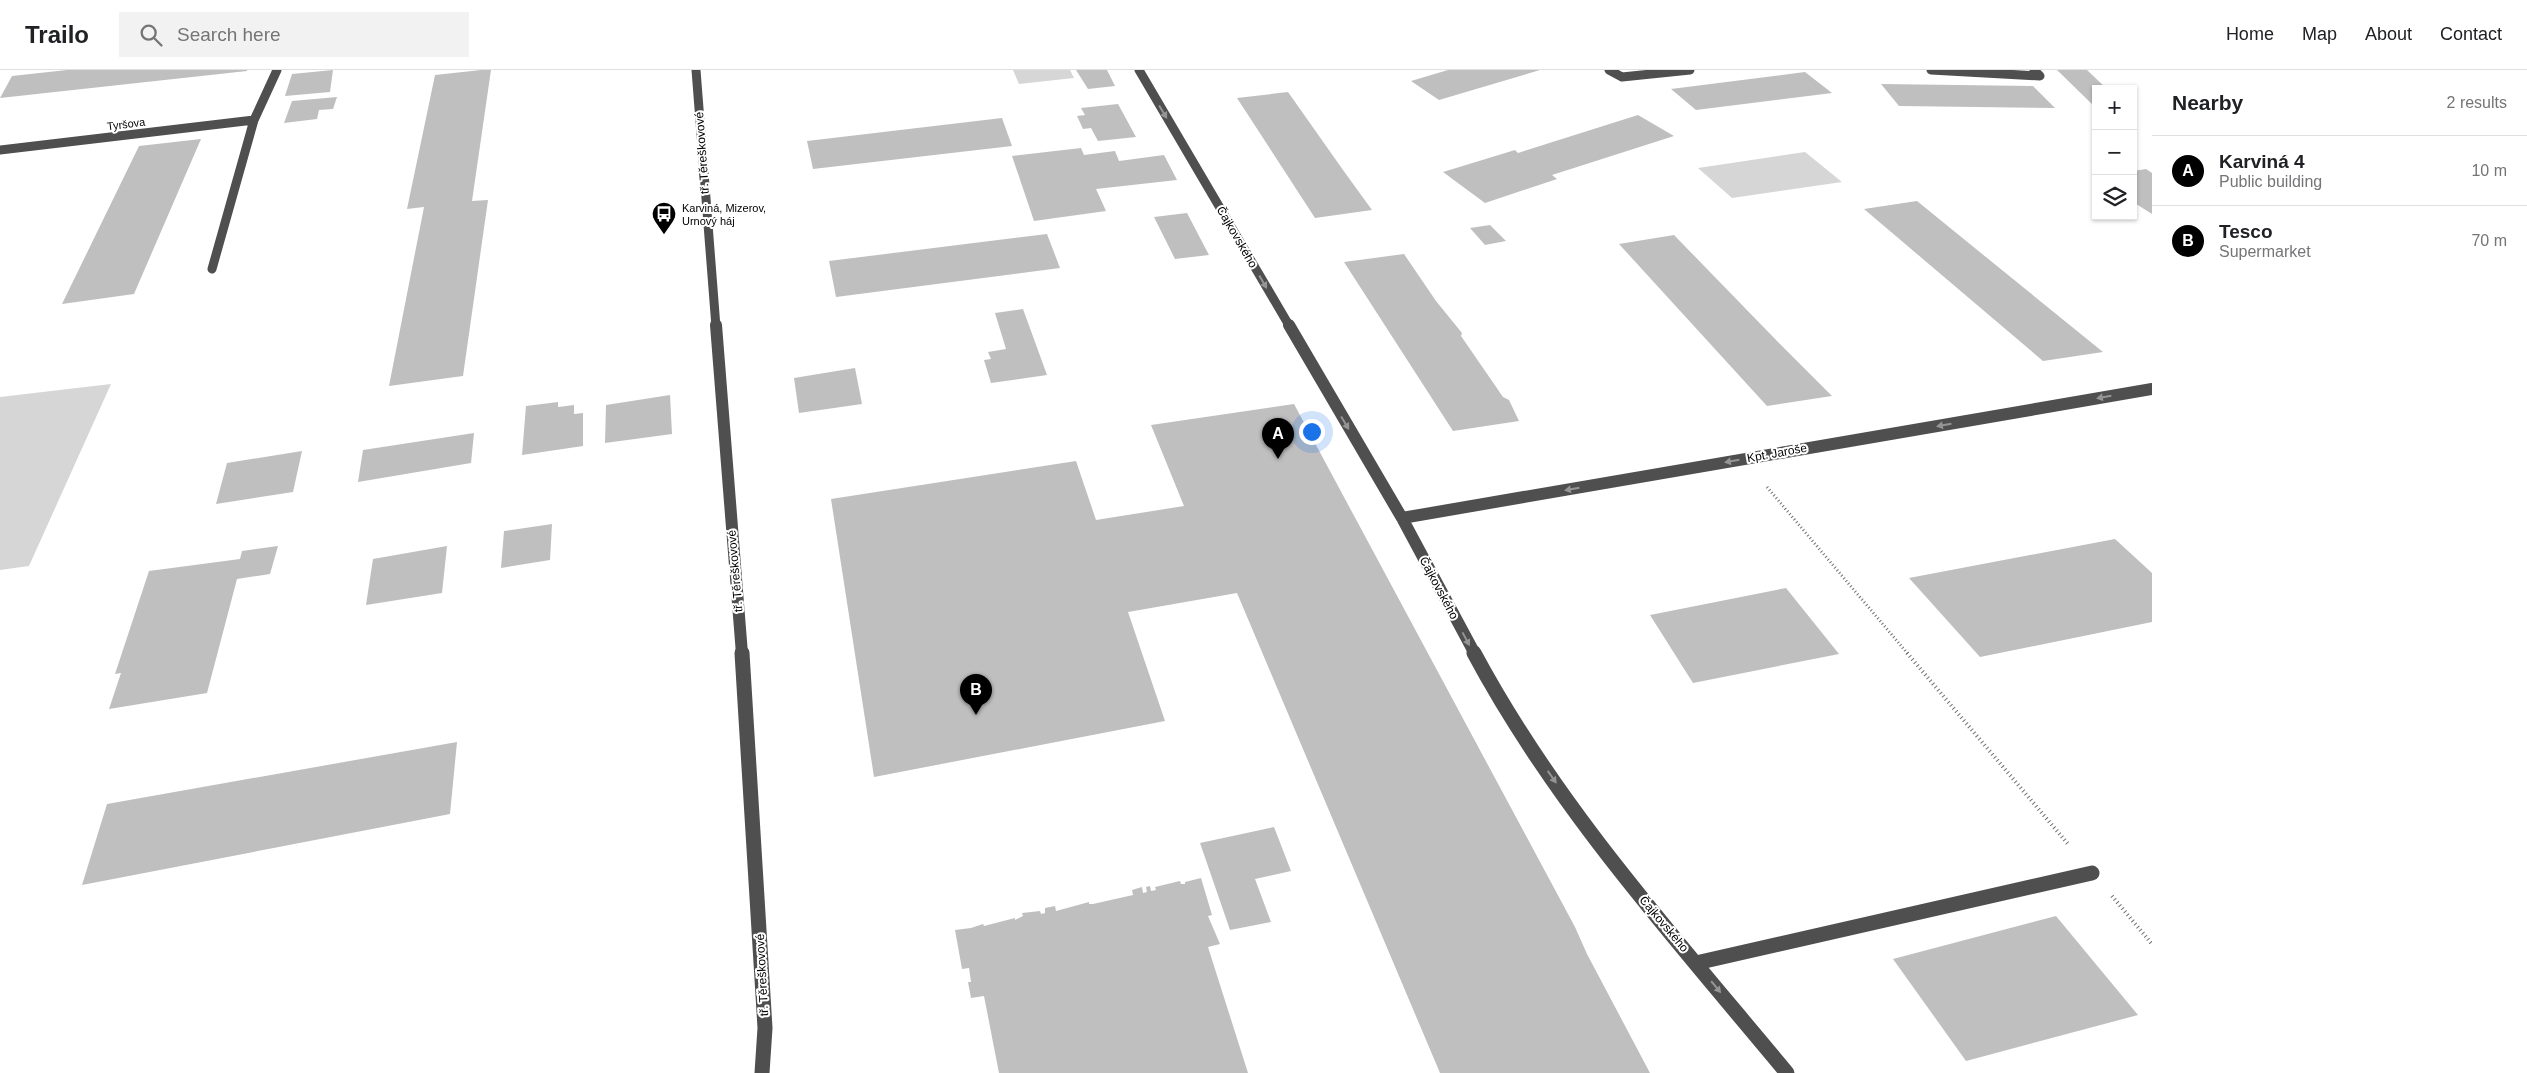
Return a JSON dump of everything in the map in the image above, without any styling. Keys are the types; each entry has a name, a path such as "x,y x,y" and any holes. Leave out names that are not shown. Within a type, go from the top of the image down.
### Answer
{"street":[{"path":"212,269 254,120 276,70"},
{"name":"tř. Těreškovové","path":"696,70 750,758 765,1028 762,1073"},
{"name":"Čajkovského","path":"1138,70 1402,518 1501,703 1604,851 1787,1073"},
{"path":"1609,70 1622,77 1690,70"},
{"path":"1931,70 2040,76 2034,70"},
{"name":"Tyršova","path":"0,150 254,120"},
{"name":"Kpt. Jaroše","path":"1402,518 2152,389"},
{"path":"1696,962 2092,873"}],"path":[{"path":"1743,459 2152,944"}],"shaded area":[{"path":"1013,70 1070,70 1074,78 1019,84"},
{"path":"1805,152 1842,182 1732,198 1698,168"},
{"path":"111,384 29,566 0,570 0,397"}],"building":[{"path":"67,70 247,71 0,98 12,76"},
{"path":"333,70 330,92 285,96 292,74"},
{"path":"491,70 472,201 488,200 463,376 389,386 424,207 407,209 435,75"},
{"path":"1076,70 1107,70 1115,86 1088,89"},
{"path":"1448,70 1540,70 1439,100 1411,81"},
{"path":"2057,70 2087,70 2103,85 2092,85 2092,104"},
{"path":"1805,72 1832,93 1696,110 1671,89"},
{"path":"1881,84 2033,86 2055,108 1899,106"},
{"path":"1288,92 1372,210 1315,218 1237,98"},
{"path":"337,97 333,109 319,110 317,119 284,123 292,101"},
{"path":"1118,104 1136,137 1098,141 1091,128 1083,129 1077,116 1085,115 1081,108"},
{"path":"1638,115 1674,136 1552,175 1557,179 1485,203 1443,172 1515,150 1518,153"},
{"path":"1002,118 1012,146 813,169 807,141"},
{"path":"201,139 134,294 62,304 139,146"},
{"path":"1081,148 1084,155 1115,151 1119,161 1164,155 1177,180 1096,189 1106,211 1034,221 1012,156"},
{"path":"2146,169 2152,173 2152,214 2137,205 2137,170"},
{"path":"1917,201 2103,352 2043,361 1864,209"},
{"path":"1187,213 1209,255 1175,259 1154,217"},
{"path":"1490,225 1506,241 1485,245 1470,228"},
{"path":"1047,234 1060,268 836,297 829,261"},
{"path":"1674,235 1832,396 1767,406 1619,244"},
{"path":"1404,254 1436,301 1462,333 1461,336 1503,397 1509,400 1519,421 1453,431 1344,262"},
{"path":"1023,309 1047,375 991,383 984,360 991,359 988,352 1006,349 995,313"},
{"path":"855,368 862,404 799,413 794,378"},
{"path":"670,395 672,434 605,443 606,405"},
{"path":"558,402 558,407 574,405 574,414 583,413 583,446 522,455 526,406"},
{"path":"1294,404 1575,927 1587,954 1650,1073 1440,1073 1237,593 1128,612 1165,721 874,777 831,499 1076,461 1096,520 1184,506 1151,425"},
{"path":"474,433 471,463 358,482 363,450"},
{"path":"302,451 293,492 216,504 227,463"},
{"path":"552,524 550,560 501,568 504,531"},
{"path":"2115,539 2152,573 2152,622 1980,657 1909,578"},
{"path":"278,546 270,574 237,579 207,693 109,709 121,673 115,674 149,571 240,559 242,551"},
{"path":"447,546 442,593 366,605 373,559"},
{"path":"1786,588 1839,654 1693,683 1650,615"},
{"path":"457,742 450,814 82,885 107,804"},
{"path":"1274,827 1291,871 1255,879 1271,922 1230,930 1200,843"},
{"path":"1201,878 1212,915 1208,916 1220,944 1208,947 1248,1073 999,1073 984,996 971,998 968,982 971,982 969,968 962,969 955,930 983,924 984,926 1015,918 1015,920 1023,916 1022,913 1040,911 1041,914 1045,913 1045,908 1055,906 1056,911 1089,902 1089,904 1093,904 1133,895 1132,890 1142,887 1143,893 1147,892 1146,887 1150,886 1151,891 1156,890 1155,887 1180,881 1181,884 1185,884 1185,882"},
{"path":"2056,916 2138,1015 1966,1061 1893,959"}],"place":[{"name":"Karviná, Mizerov, Urnový háj","path":"664,235"},
{"name":"Karviná 4","path":"1278,459"},
{"name":"Tesco","path":"976,715"}]}
